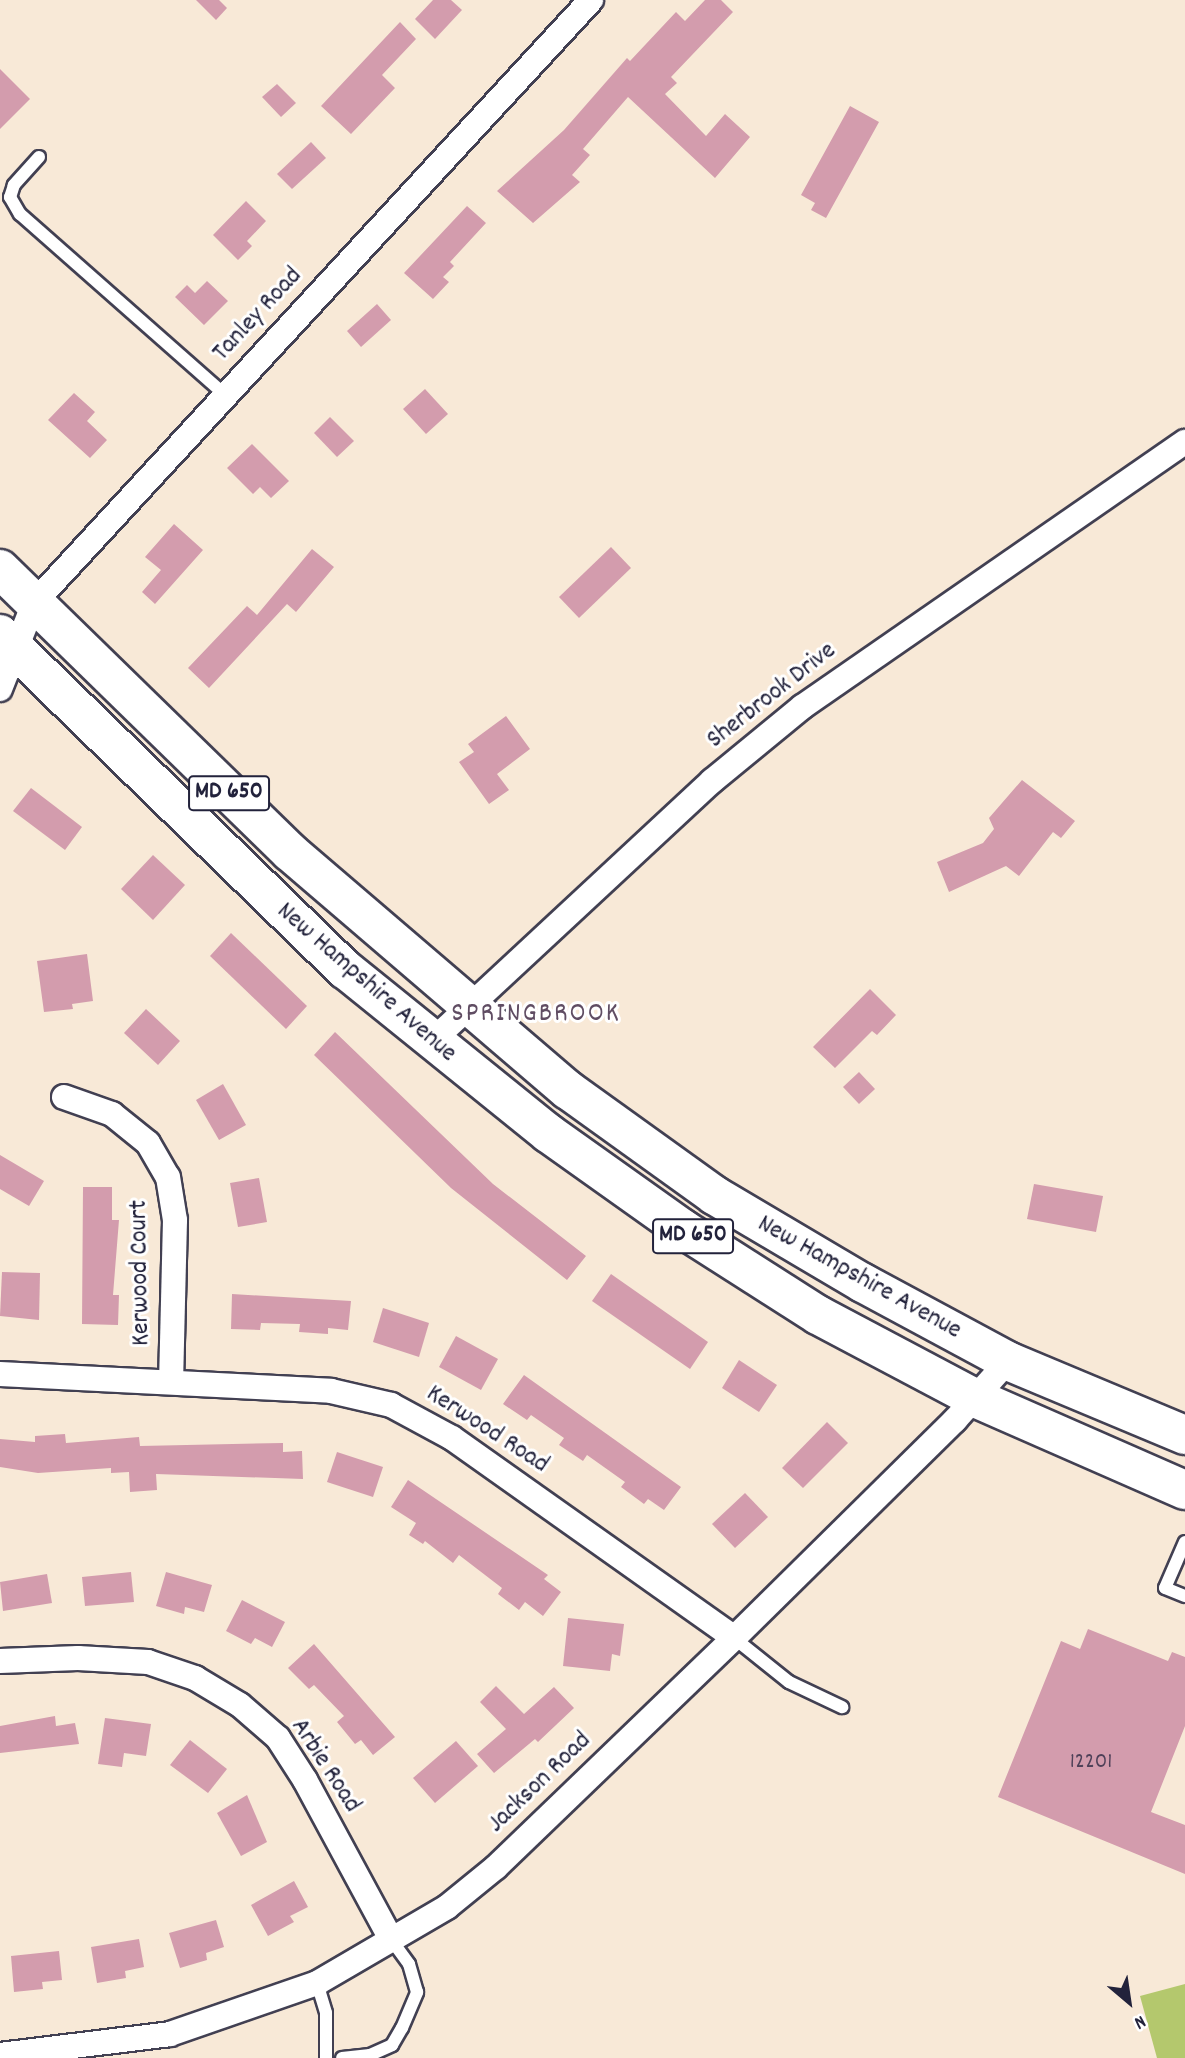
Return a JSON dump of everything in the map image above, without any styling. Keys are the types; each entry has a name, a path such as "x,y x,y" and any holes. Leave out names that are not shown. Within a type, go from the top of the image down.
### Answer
{"main road":[{"name":"New Hampshire Avenue","path":"0,569 290,852 568,1090 714,1195 1008,1361 1185,1435"},
{"name":"New Hampshire Avenue","path":"8,642 250,881 431,1042 683,1229 818,1315 975,1398 1185,1490"}],"street":[{"name":"Tanley Road","path":"0,689 8,642 34,603 591,0"},
{"name":"Sherbrook Drive","path":"431,1042 712,781 802,707 1185,442"},
{"name":"Kerwood Court","path":"64,1097 112,1114 148,1143 168,1177 175,1220 171,1381"},
{"name":"Jackson Road","path":"0,2055 92,2051 170,2034 317,1983 447,1907 496,1867 734,1638 975,1398 1008,1361"},
{"name":"Kerwood Road","path":"0,1374 331,1391 391,1405 452,1438 734,1638"},
{"name":"Arbie Road","path":"0,1661 78,1658 148,1662 195,1678 240,1705 278,1738 305,1780 391,1939"}],"lane":[{"path":"39,157 14,185 10,197 20,215 225,395"},
{"path":"1185,1542 1165,1588 1185,1596"},
{"path":"734,1638 789,1682 842,1707"},
{"path":"342,2058 388,2053 417,1992 409,1964 391,1939"},
{"path":"317,1983 326,2013 326,2058"}],"green space":[{"path":"1185,1984 1185,2058 1157,2058 1140,1996"}],"building":[{"path":"196,0 219,0 227,8 216,20"},
{"path":"433,0 451,0 462,10 435,39 415,19"},
{"path":"705,0 721,0 733,12 671,77 677,83 665,94 706,136 725,114 750,137 715,178 628,97 583,149 590,155 572,175 580,182 533,223 497,191 564,130 627,58 630,61 676,12 685,21"},
{"path":"400,22 416,39 382,75 395,88 351,134 321,106"},
{"path":"0,69 30,99 0,129"},
{"path":"277,84 296,103 281,117 262,97"},
{"path":"850,106 879,122 826,218 811,210 815,203 801,195"},
{"path":"311,142 326,158 292,189 277,174"},
{"path":"246,201 266,221 247,241 252,246 238,260 213,235"},
{"path":"467,206 486,223 450,262 454,266 443,277 449,282 433,299 404,273"},
{"path":"207,281 228,301 204,325 175,297 187,285 195,293"},
{"path":"377,304 391,320 361,347 347,331"},
{"path":"425,389 448,414 426,434 403,409"},
{"path":"74,393 95,412 87,421 107,440 90,458 48,420"},
{"path":"330,417 354,441 337,457 314,433"},
{"path":"252,444 289,481 271,498 260,487 253,494 227,468"},
{"path":"174,524 203,550 155,604 142,592 161,570 145,557"},
{"path":"611,547 631,568 579,618 559,597"},
{"path":"312,549 334,567 296,612 287,604 209,688 188,668 247,606 257,615"},
{"path":"506,716 530,749 497,774 509,790 489,804 459,762 474,752 468,744"},
{"path":"1022,780 1075,821 1061,838 1053,832 1019,876 1006,866 949,892 937,862 983,843 994,829 989,818"},
{"path":"31,788 82,827 65,850 13,811"},
{"path":"153,855 185,885 153,920 121,889"},
{"path":"231,933 307,1006 286,1029 210,956"},
{"path":"87,954 93,1001 72,1004 73,1009 44,1012 37,961"},
{"path":"870,989 896,1015 877,1035 872,1031 835,1068 813,1047"},
{"path":"146,1009 180,1041 158,1065 124,1033"},
{"path":"335,1032 493,1184 586,1256 567,1280 451,1188 314,1055"},
{"path":"859,1072 875,1089 859,1104 843,1087"},
{"path":"223,1084 246,1125 219,1140 196,1100"},
{"path":"0,1155 44,1181 29,1206 0,1189"},
{"path":"259,1178 267,1222 238,1227 230,1183"},
{"path":"1034,1184 1103,1196 1096,1232 1027,1219"},
{"path":"83,1187 112,1187 112,1220 119,1220 113,1295 119,1295 118,1325 82,1324"},
{"path":"2,1272 40,1273 39,1320 0,1316"},
{"path":"611,1274 708,1342 690,1369 592,1301"},
{"path":"232,1294 351,1301 348,1330 328,1328 328,1334 299,1332 300,1324 261,1323 260,1330 231,1329"},
{"path":"383,1308 429,1323 419,1357 373,1342"},
{"path":"456,1336 498,1359 481,1390 439,1367"},
{"path":"739,1360 777,1385 759,1412 722,1388"},
{"path":"524,1375 681,1487 664,1510 648,1499 644,1504 621,1487 625,1482 587,1455 583,1461 559,1445 564,1438 531,1415 527,1420 503,1404"},
{"path":"827,1422 848,1443 803,1488 782,1468"},
{"path":"65,1434 66,1443 139,1437 140,1446 283,1443 283,1452 302,1451 303,1479 156,1474 157,1490 130,1492 129,1472 111,1473 111,1468 38,1473 0,1467 0,1439 35,1442 35,1436"},
{"path":"337,1452 383,1467 373,1497 327,1482"},
{"path":"408,1480 548,1575 544,1579 561,1592 543,1616 525,1602 519,1610 498,1594 502,1588 459,1555 453,1563 425,1541 423,1544 409,1535 416,1523 391,1507"},
{"path":"745,1493 768,1517 735,1548 712,1524"},
{"path":"131,1572 134,1602 85,1606 82,1577"},
{"path":"166,1572 212,1585 204,1612 185,1607 184,1614 156,1606"},
{"path":"47,1574 52,1603 3,1611 0,1582"},
{"path":"242,1600 285,1622 272,1647 255,1638 251,1644 226,1631"},
{"path":"568,1618 624,1624 620,1656 612,1654 610,1671 563,1666"},
{"path":"1088,1629 1168,1661 1172,1652 1185,1657 1185,1726 1151,1812 1185,1825 1185,1874 998,1797 1061,1641 1080,1649"},
{"path":"314,1644 395,1737 373,1755 361,1740 355,1744 337,1722 344,1716 314,1685 309,1689 288,1668"},
{"path":"496,1686 524,1714 554,1687 574,1708 538,1742 535,1739 494,1773 477,1754 506,1729 480,1702"},
{"path":"55,1716 56,1726 75,1723 79,1744 0,1753 0,1726"},
{"path":"105,1718 151,1724 146,1756 124,1753 122,1767 98,1764"},
{"path":"190,1740 227,1769 208,1793 170,1765"},
{"path":"456,1741 478,1766 435,1803 413,1778"},
{"path":"247,1795 267,1842 241,1856 217,1813"},
{"path":"294,1881 308,1907 290,1916 294,1922 268,1936 251,1905"},
{"path":"216,1920 224,1947 206,1953 207,1960 180,1968 169,1933"},
{"path":"139,1939 144,1967 125,1971 126,1978 97,1983 91,1947"},
{"path":"59,1951 62,1980 42,1982 43,1989 14,1992 11,1956"}],"district":[{"name":"SPRINGBROOK","path":"536,1015"}]}
